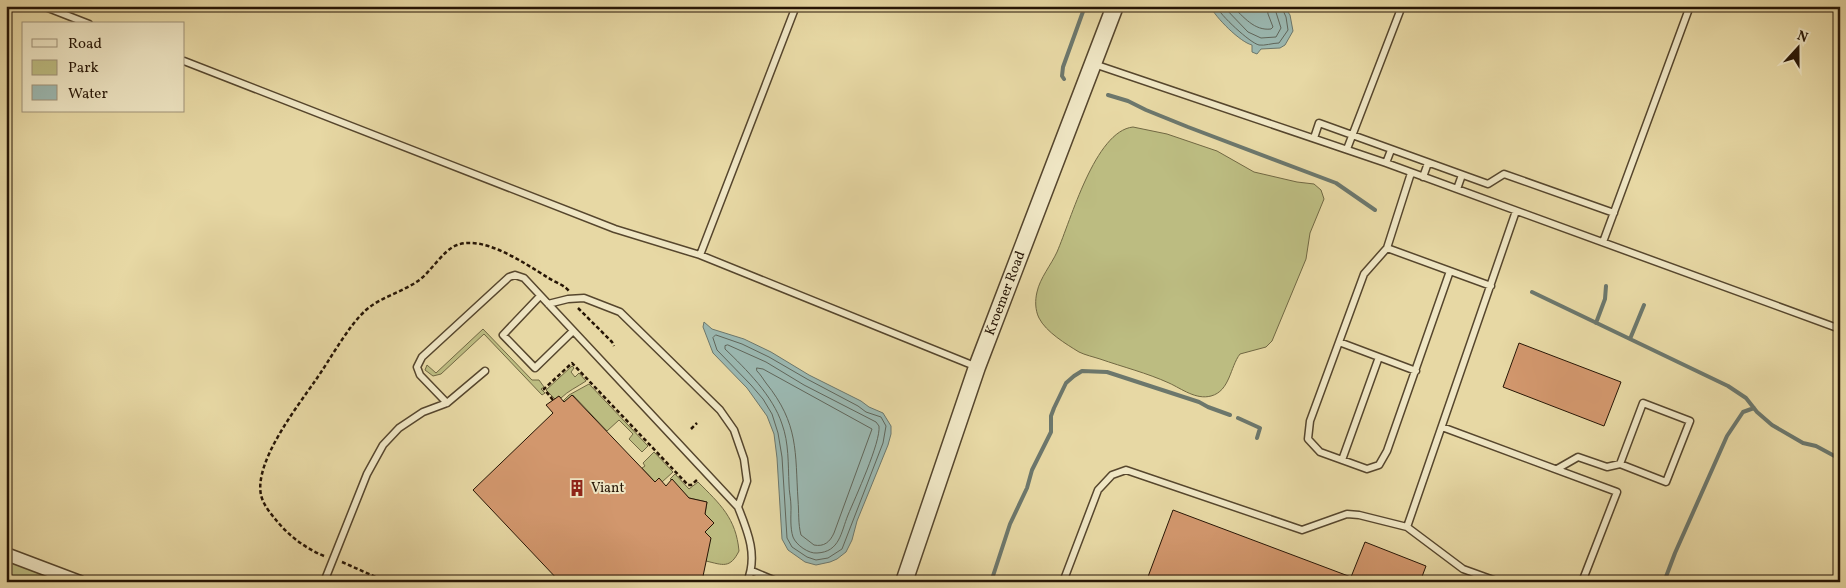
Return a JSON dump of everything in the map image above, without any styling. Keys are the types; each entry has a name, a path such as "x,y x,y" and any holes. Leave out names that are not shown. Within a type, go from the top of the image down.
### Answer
{"street":[{"name":"Kroemer Road","path":"904,582 977,367 1115,6"},
{"path":"6,554 80,582"}],"lane":[{"path":"44,6 84,22"},
{"path":"700,255 796,6"},
{"path":"1347,149 1402,6"},
{"path":"1603,242 1690,6"},
{"path":"185,60 616,229 700,255 977,367"},
{"path":"1093,64 1347,149 1840,329"},
{"path":"1314,138 1319,123 1488,184 1504,174 1614,213"},
{"path":"1386,163 1391,150"},
{"path":"1423,177 1428,163"},
{"path":"1411,173 1387,248 1364,274 1310,421 1308,439 1320,452 1367,469 1379,465 1387,451 1450,271"},
{"path":"1457,189 1462,175"},
{"path":"1407,528 1516,211"},
{"path":"1387,248 1491,286"},
{"path":"447,403 420,375 417,368 422,357 509,276 515,275 524,278 738,507 748,532 752,550 752,571 748,582"},
{"path":"540,296 503,335 535,368 573,331"},
{"path":"548,304 568,299 584,298 620,312 720,410 734,430 744,459 747,481 738,507"},
{"path":"1339,342 1416,371"},
{"path":"1342,460 1379,357"},
{"path":"324,582 367,474 384,445 399,428 423,412 447,403 485,371"},
{"path":"1557,469 1578,457 1607,467 1620,464 1666,482 1690,421 1643,403 1620,464"},
{"path":"1442,427 1617,492 1582,582"},
{"path":"1064,582 1098,490 1112,475 1126,470 1302,530 1347,514 1359,515 1407,528 1463,569 1499,582"},
{"path":"752,571 778,582"}],"path":[{"path":"328,557 302,544 280,525 264,504 260,491 261,482 268,457 282,431 358,317 379,301 418,281 455,245 466,243 482,245 526,263 546,277 565,286 570,292"},
{"path":"577,307 614,346"},
{"path":"553,400 544,389 572,363 688,485 697,480 700,481"},
{"path":"691,429 697,423"},
{"path":"342,562 387,582"}],"green space":[{"path":"1133,127 1167,134 1217,151 1254,172 1314,184 1321,190 1324,199 1310,233 1306,259 1272,341 1266,347 1240,354 1226,384 1211,396 1195,395 1152,376 1079,352 1051,333 1042,323 1037,312 1036,298 1038,287 1057,252 1086,179 1107,144 1119,132"},
{"path":"483,329 532,380 539,380 544,387 541,389 545,393 542,395 484,334 441,374 433,376 425,370 427,365 436,373"},
{"path":"572,366 574,368 571,372 575,377 579,373 586,381 561,398 559,396 555,399 546,390"},
{"path":"589,384 648,446 642,452 629,439 633,434 619,420 607,431 573,395 565,402 563,401 569,395"},
{"path":"654,452 673,472 662,482 655,482 642,468 645,466 643,463"},
{"path":"675,474 689,489 698,482 720,505 731,520 739,551 736,557 729,563 722,564 706,561 705,532 714,523 705,514 707,502 689,498 670,479"},
{"path":"6,560 64,582 6,582"}],"water":[{"path":"1210,6 1284,6 1290,15 1293,31 1285,45 1280,48 1261,49 1257,54 1252,52 1252,45 1229,29 1217,17"},
{"path":"704,322 712,329 744,339 771,352 809,375 883,413 891,426 888,445 857,521 852,540 846,552 837,559 816,565 805,562 788,550 782,539 774,434 767,416 747,388 713,353 703,327"}],"building":[{"path":"1519,343 1621,382 1604,426 1503,387"},
{"name":"Viant","path":"572,395 655,482 659,478 666,486 672,479 689,498 707,502 705,514 714,523 705,532 711,538 702,581 691,579 690,582 560,582 473,490 553,413 546,405 559,396 564,402"},
{"path":"1173,510 1351,577 1365,542 1426,566 1420,582 1146,582"}],"waterway":[{"path":"1064,79 1062,76 1063,67 1085,6"},
{"path":"1108,95 1128,101 1188,127 1336,183 1375,210"},
{"path":"1596,323 1605,299 1606,286"},
{"path":"1532,292 1728,386 1746,398 1757,412 1772,425 1803,443 1816,446 1840,459"},
{"path":"1630,339 1644,305"},
{"path":"991,582 1010,524 1027,488 1032,470 1051,432 1051,416 1054,408 1066,383 1074,376 1082,371 1107,372 1199,402 1230,415"},
{"path":"1664,582 1727,436 1743,412 1754,408"},
{"path":"1238,418 1260,428 1257,438"}],"place":[{"name":"Viant","path":"577,488"}]}
